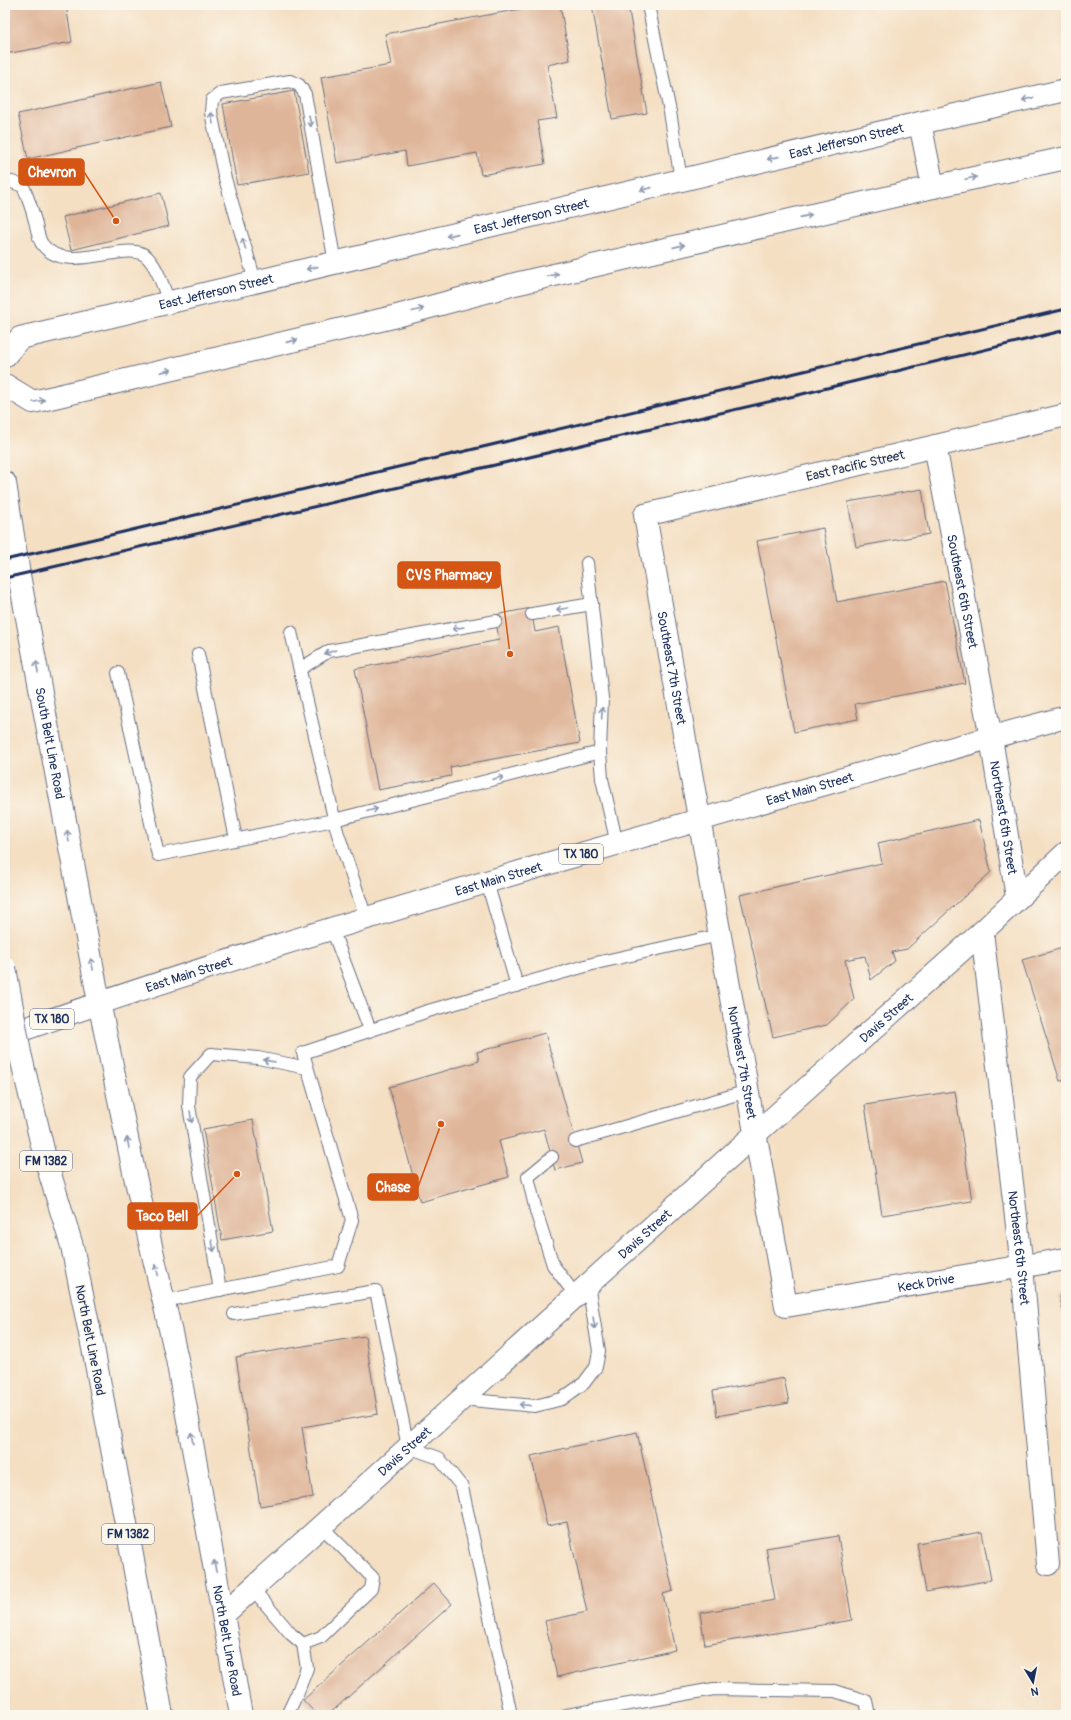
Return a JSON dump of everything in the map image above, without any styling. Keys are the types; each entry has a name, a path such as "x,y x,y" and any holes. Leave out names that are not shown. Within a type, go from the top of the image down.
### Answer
{"street":[{"name":"East Jefferson Street","path":"5,356 20,338 920,123 1066,90"},
{"path":"920,123 933,187"},
{"path":"5,386 33,402 393,317 515,284 933,187 1066,158"},
{"name":"East Pacific Street","path":"645,515 1066,415"},
{"name":"Southeast 6th Street","path":"935,446 991,738"},
{"name":"South Belt Line Road","path":"5,483 19,575 99,1002"},
{"name":"Southeast 7th Street","path":"645,515 699,820"},
{"name":"East Main Street","path":"5,1036 99,1002 366,918 699,820 1066,717"},
{"name":"Northeast 6th Street","path":"991,738 1017,898"},
{"name":"Northeast 7th Street","path":"699,820 786,1306"},
{"name":"Davis Street","path":"224,1614 582,1290 982,932 1066,853"},
{"name":"Northeast 6th Street","path":"982,932 1022,1267 1048,1564"},
{"name":"North Belt Line Road","path":"5,968 20,1053 45,1158 72,1246 94,1353 162,1715"},
{"name":"North Belt Line Road","path":"99,1002 133,1164 177,1359 241,1715"},
{"name":"Keck Drive","path":"786,1306 1066,1259"}],"lane":[{"path":"648,5 670,112 681,180"},
{"path":"255,281 224,175 211,112 212,100 221,93 290,81 299,85 305,94 335,263"},
{"path":"5,182 12,182 23,186 30,203 41,243 49,252 62,257 80,258 132,252 145,255 154,265 169,302"},
{"path":"587,563 602,698 600,752 602,778 618,844"},
{"path":"532,614 592,604"},
{"path":"300,669 329,651 496,621"},
{"path":"291,632 334,820 366,918"},
{"path":"198,654 236,839"},
{"path":"118,673 158,855 334,820 600,752"},
{"path":"487,882 517,986"},
{"path":"332,929 370,1030"},
{"path":"164,1301 338,1266 352,1220 303,1053 428,1011 596,963 720,935"},
{"path":"220,1290 189,1106 190,1077 211,1054 258,1058 307,1068"},
{"path":"575,1141 748,1091"},
{"path":"461,1399 535,1406 562,1398 584,1383 596,1367 599,1351 582,1290 553,1265 536,1211 528,1177 552,1156"},
{"path":"234,1314 376,1291 408,1447 439,1458 462,1487 511,1715"},
{"path":"303,1644 322,1637 371,1589 373,1578 321,1526"},
{"path":"252,1588 291,1634 303,1644 306,1668 297,1694 287,1715"},
{"path":"567,1715 714,1689 835,1691 866,1701 869,1715"}],"building":[{"path":"5,5 66,5 72,42 5,54"},
{"path":"542,5 560,5 570,60 547,65 557,118 537,121 545,164 481,175 477,153 407,166 405,151 337,163 321,77 391,65 385,34"},
{"path":"592,5 628,5 647,113 612,119"},
{"path":"161,82 171,127 28,159 18,114"},
{"path":"294,91 309,172 237,185 223,104"},
{"path":"161,193 169,226 71,250 63,217"},
{"path":"922,489 929,534 856,547 848,502"},
{"path":"823,528 837,602 945,581 965,683 855,704 858,719 794,732 757,541"},
{"path":"531,608 535,632 559,627 580,743 450,767 451,776 378,790 355,669 499,640 495,615"},
{"path":"979,820 991,872 907,949 892,952 895,961 871,980 865,956 845,960 854,999 827,1025 773,1037 740,895 882,863 878,843"},
{"path":"1066,947 1066,1080 1060,1081 1022,960"},
{"path":"545,1033 582,1163 555,1170 544,1129 499,1141 509,1177 420,1202 389,1087 479,1061 477,1052"},
{"path":"955,1091 972,1201 882,1215 865,1105"},
{"path":"253,1120 273,1231 222,1240 203,1129"},
{"path":"1066,1295 1066,1320 1065,1320 1060,1297"},
{"path":"365,1336 378,1414 302,1427 313,1497 260,1506 236,1357"},
{"path":"784,1378 789,1403 717,1416 713,1391"},
{"path":"637,1432 673,1591 663,1594 675,1650 557,1677 545,1621 587,1612 567,1522 547,1526 531,1456"},
{"path":"982,1532 991,1580 926,1592 917,1543"},
{"path":"838,1536 852,1620 705,1645 700,1613 775,1600 766,1548"},
{"path":"434,1583 452,1604 328,1715 317,1715 303,1700"}],"railway":[{"path":"5,560 1066,309"},
{"path":"5,578 794,396 1066,330"}],"place":[{"name":"Chevron","path":"116,221"},
{"name":"CVS Pharmacy","path":"510,654"},
{"name":"Chase","path":"441,1124"},
{"name":"Taco Bell","path":"237,1174"}]}
